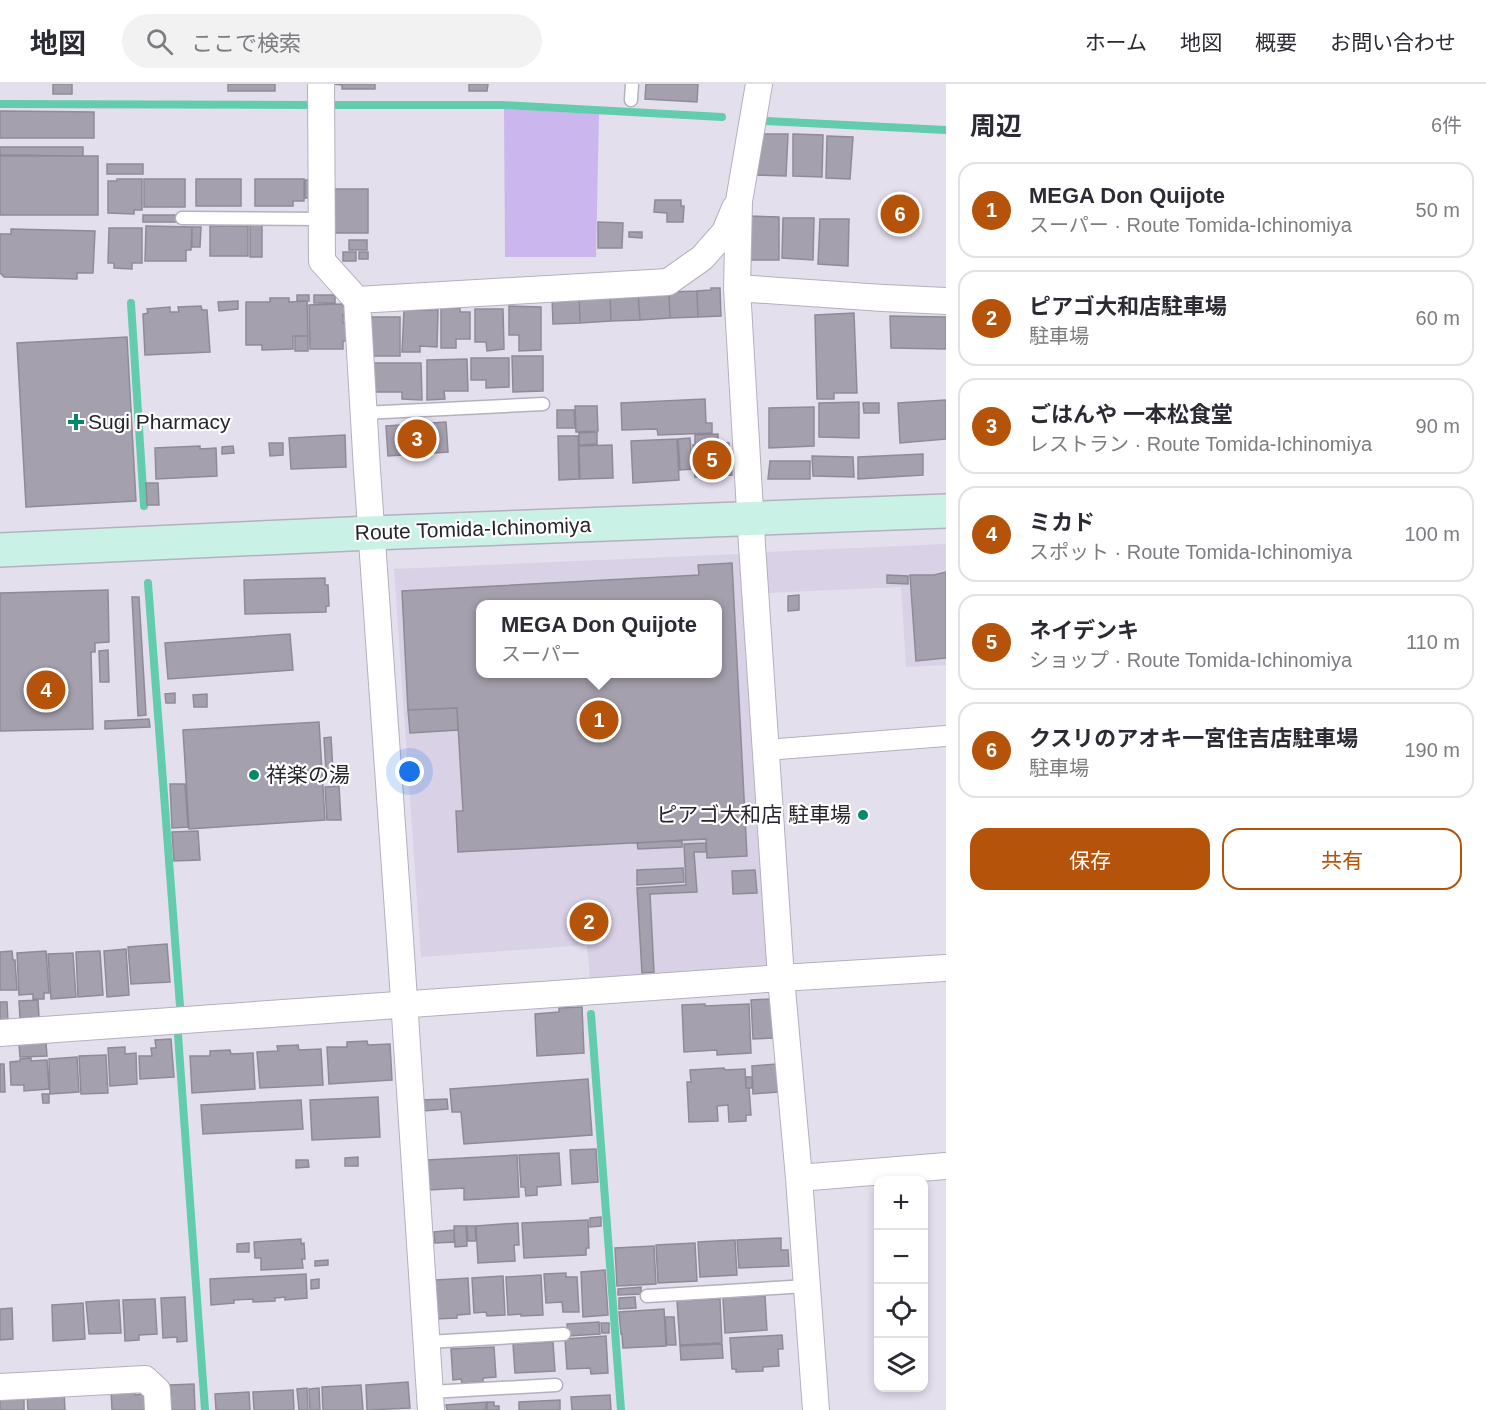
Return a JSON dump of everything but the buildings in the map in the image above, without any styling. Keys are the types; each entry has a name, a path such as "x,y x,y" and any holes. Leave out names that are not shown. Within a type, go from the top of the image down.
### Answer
{"main road":[{"name":"Route Tomida-Ichinomiya","path":"0,550 946,511"}],"street":[{"path":"321,84 322,261 357,300 431,1401"},
{"path":"759,84 738,201 737,288 781,978 816,1410"},
{"path":"357,300 668,282 702,258 725,232 738,201"},
{"path":"737,288 946,301"},
{"path":"766,750 946,736"},
{"path":"0,1033 946,968"},
{"path":"799,1178 946,1166"},
{"path":"0,1387 145,1379 157,1390 158,1410"}],"lane":[{"path":"632,84 632,99"},
{"path":"182,218 322,219"},
{"path":"363,413 543,404"},
{"path":"647,1296 807,1286"},
{"path":"427,1342 564,1334"},
{"path":"431,1401 556,1385"}],"shaded area":[{"path":"504,109 599,114 596,257 505,257"},
{"path":"946,544 946,665 906,667 901,587 768,593 766,552"},
{"path":"739,554 769,961 763,967 590,979 587,945 421,957 394,569"}],"waterway":[{"path":"0,104 315,105"},
{"path":"326,105 502,105 722,117"},
{"path":"766,121 946,130"},
{"path":"131,303 144,506"},
{"path":"148,583 180,1006"},
{"path":"591,1014 621,1410"},
{"path":"178,1035 205,1410"}],"place":[{"name":"クスリのアオキ一宮住吉店駐車場","path":"900,214"},
{"name":"Sugi Pharmacy","path":"76,422"},
{"name":"ごはんや 一本松食堂","path":"417,439"},
{"name":"ネイデンキ","path":"712,460"},
{"name":"ミカド","path":"46,690"},
{"name":"MEGA Don Quijote","path":"599,720"},
{"name":"祥楽の湯","path":"254,775"},
{"name":"ピアゴ大和店 駐車場","path":"863,815"},
{"name":"ピアゴ大和店駐車場","path":"589,922"}]}
